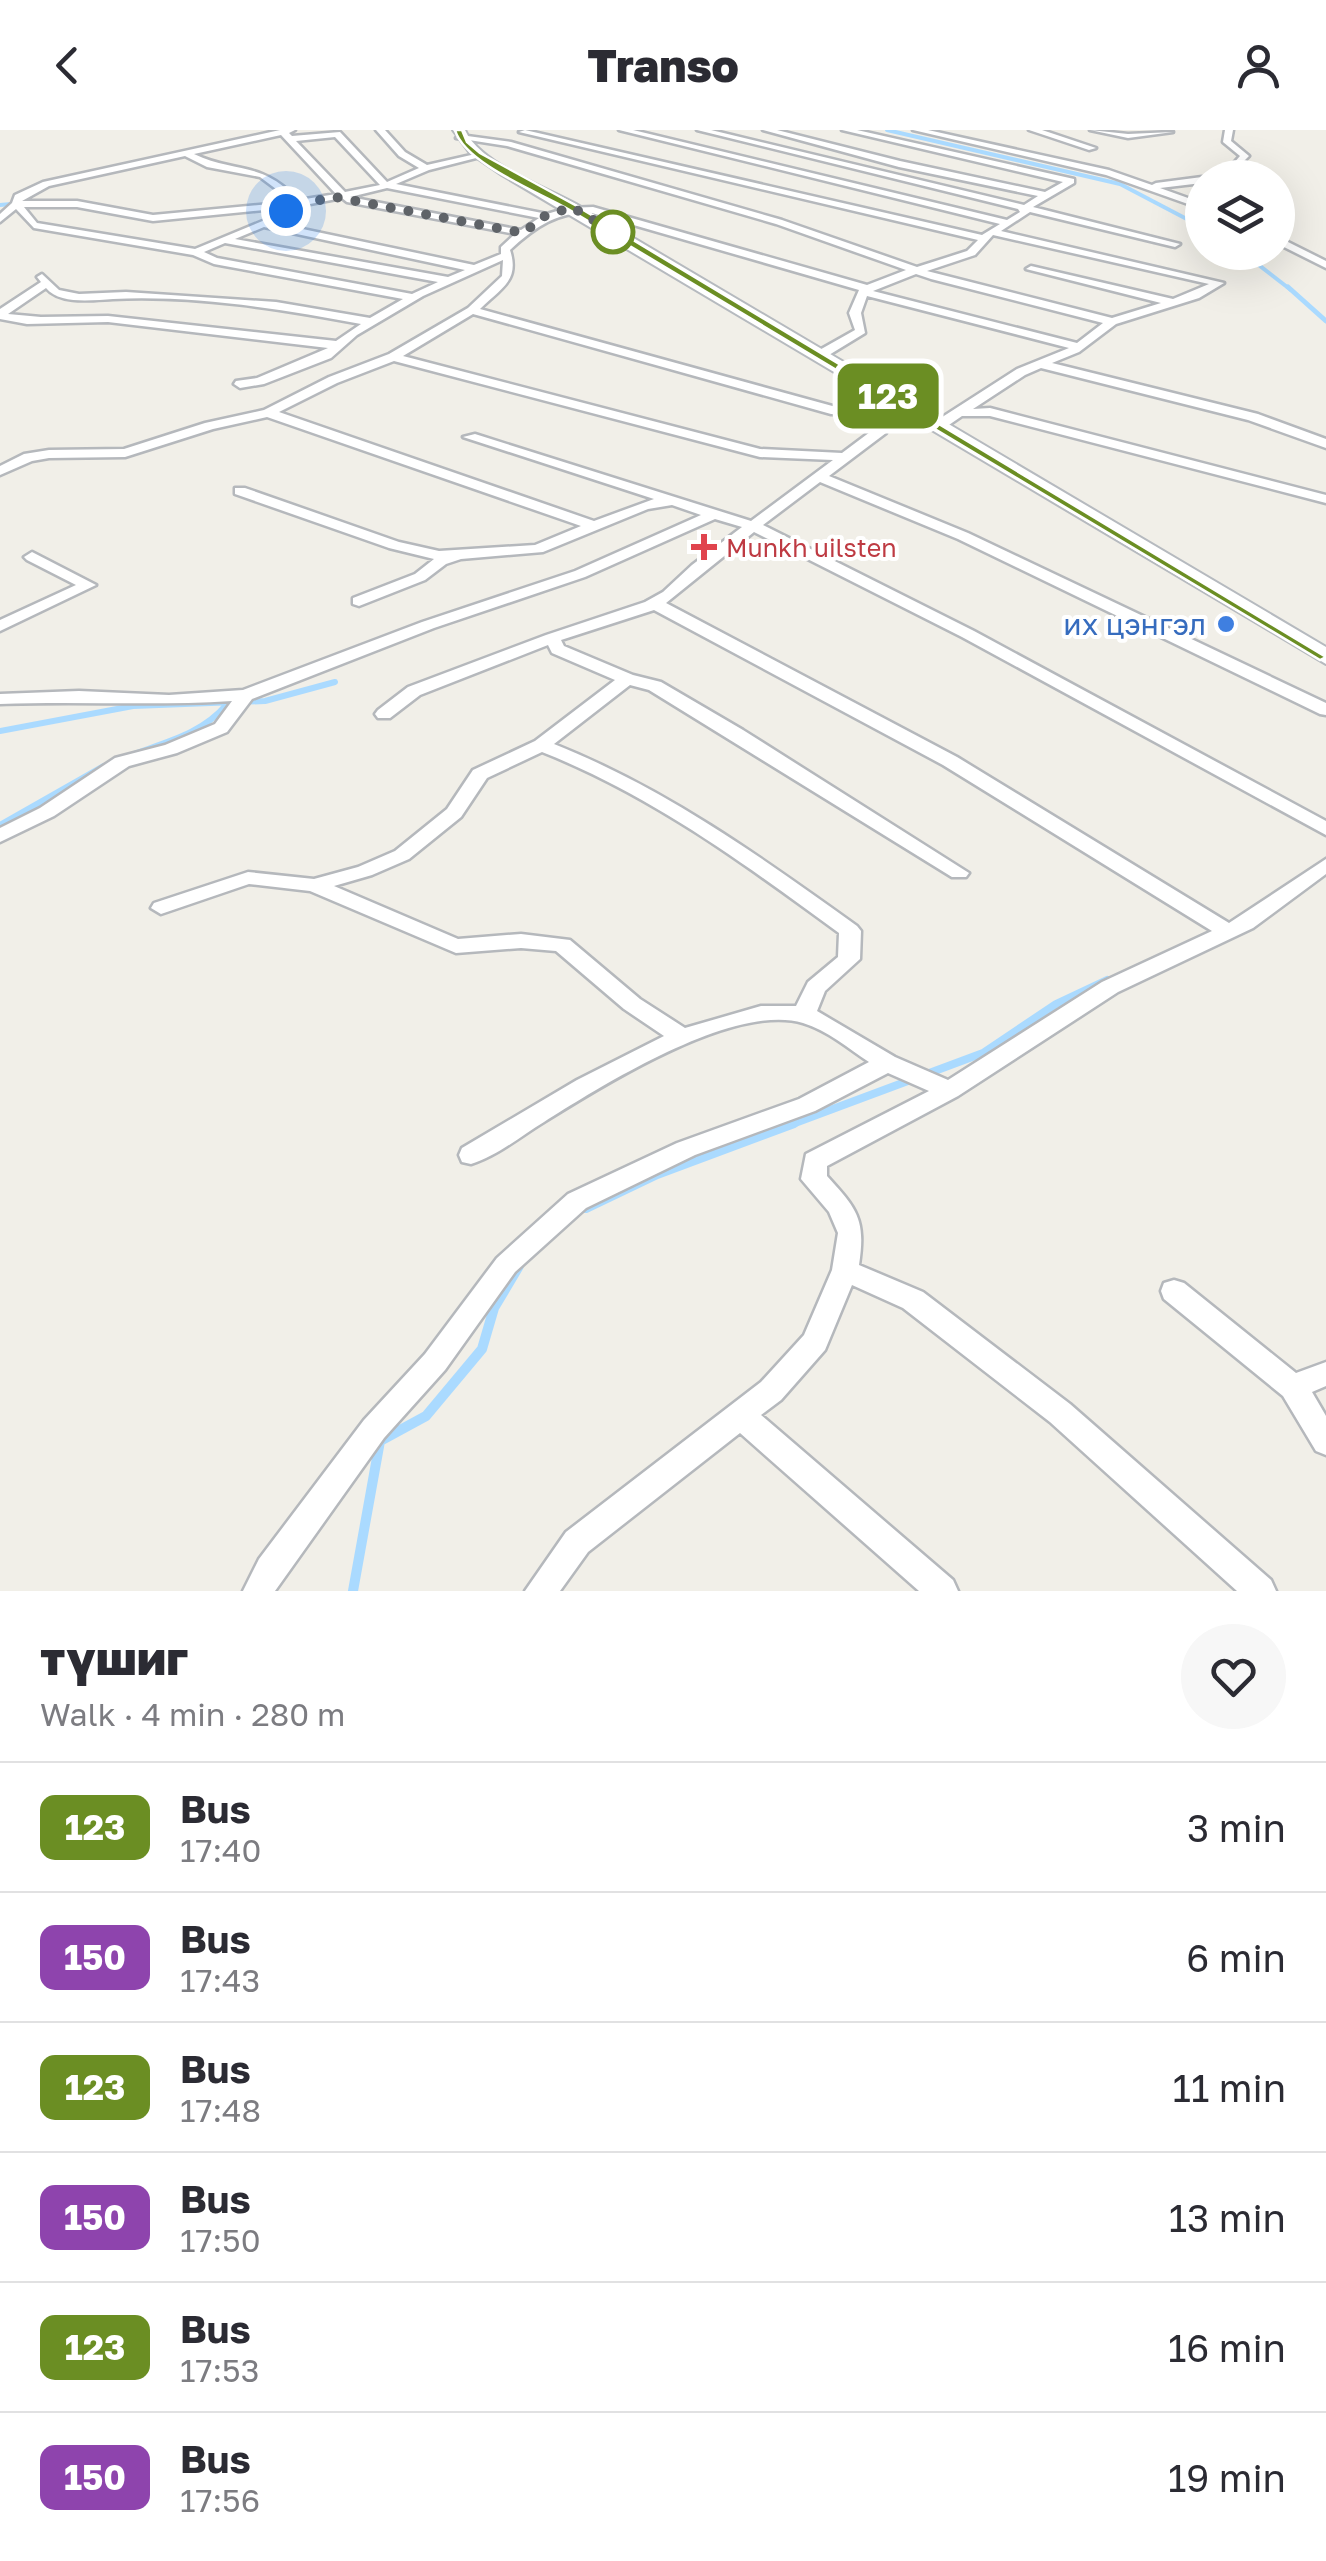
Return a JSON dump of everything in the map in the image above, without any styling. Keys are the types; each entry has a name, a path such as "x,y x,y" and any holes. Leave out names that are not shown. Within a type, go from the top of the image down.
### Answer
{"main road":[{"path":"459,134 477,155 572,207 1326,657"}],"street":[{"path":"380,130 402,154 426,168"},
{"path":"623,130 1009,223"},
{"path":"701,130 1175,244"},
{"path":"766,130 898,164 1046,195"},
{"path":"846,130 1070,181 1023,209"},
{"path":"917,130 1109,173 1185,200"},
{"path":"1033,130 1092,148"},
{"path":"1094,130 1128,136 1168,132"},
{"path":"1229,130 1227,142 1244,156 1240,160"},
{"path":"508,144 526,131 988,235 1218,282 1112,322 1079,347 1021,372 938,426"},
{"path":"288,134 339,196 523,233"},
{"path":"0,219 17,204 18,197 46,184 288,134 337,134 384,185 545,216"},
{"path":"459,134 508,144 779,222 913,270 1112,322"},
{"path":"188,154 210,164 273,180 285,192 274,205"},
{"path":"196,252 285,215 301,204 384,185 426,168 477,155"},
{"path":"1149,186 1185,182"},
{"path":"17,204 76,204 153,218 301,204"},
{"path":"17,204 34,224 196,252 214,261 413,298"},
{"path":"0,471 28,457 49,454 125,454 210,426 268,413 333,380 393,357 472,310 507,277 510,266 505,249 545,216 572,207 1079,347"},
{"path":"820,355 861,331 855,313 866,290 913,270 970,253 988,235 1026,213 1023,209"},
{"path":"261,224 472,268"},
{"path":"221,240 446,280"},
{"path":"1295,248 1326,264"},
{"path":"240,384 327,356 336,345 413,298 504,256"},
{"path":"1031,269 1172,302"},
{"path":"336,345 136,321 84,317 20,322 1,316 44,280 55,292 79,296 126,295 276,305 371,322"},
{"path":"472,310 846,413 890,397"},
{"path":"393,357 760,453 777,456 814,452 842,457"},
{"path":"1044,365 1253,417 1326,444"},
{"path":"384,714 414,692 552,638 657,604 684,586 697,568 882,426 862,410"},
{"path":"962,413 990,412 1326,499"},
{"path":"268,413 597,526"},
{"path":"470,438 755,527 968,634 1326,829"},
{"path":"817,476 855,488 963,536 1326,710"},
{"path":"240,490 394,545 439,556 538,549 646,505 673,501"},
{"path":"0,699 79,696 169,700 246,696 428,625 580,574 714,514"},
{"path":"359,601 420,577 440,561 460,556"},
{"path":"0,626 88,586 32,557"},
{"path":"657,604 950,761 1228,932"},
{"path":"552,638 558,649 627,679 655,686 959,873"},
{"path":"314,885 365,872 402,855 454,813 480,774 541,746 627,679"},
{"path":"0,836 47,812 122,762 171,749 221,728 246,696"},
{"path":"541,746 591,763 714,834 850,931 849,959 816,986 804,1014"},
{"path":"540,1591 577,1542 771,1391 815,1342 845,1270 851,1233 840,1207 814,1179 816,1161 950,1090 1110,988 1246,923 1326,864"},
{"path":"161,908 248,878 314,885 456,946 521,941 562,945 632,1004 681,1036"},
{"path":"471,1154 681,1036 764,1012 804,1014 887,1063 950,1090"},
{"path":"259,1591 270,1569 362,1444 435,1362 506,1265 577,1200 686,1149 807,1104 887,1063"},
{"path":"845,1270 913,1300 1060,1413 1260,1591"},
{"path":"1174,1292 1293,1387 1326,1442"},
{"path":"1293,1387 1326,1374"},
{"path":"740,1416 942,1591"}],"waterway":[{"path":"887,130 1120,184 1185,218"},
{"path":"76,176 135,162"},
{"path":"0,205 11,204"},
{"path":"1265,270 1291,290"},
{"path":"1288,287 1326,321"},
{"path":"0,731 133,706 265,701 335,682"},
{"path":"104,767 200,727 227,704"},
{"path":"0,826 104,767"},
{"path":"100,769 104,767"},
{"path":"787,1126 983,1053 1056,1004 1107,980"},
{"path":"586,1208 657,1174 794,1123"},
{"path":"353,1591 380,1441 426,1416 482,1349 494,1308 519,1266"}],"bus line":[{"name":"123","path":"459,130 463,143 477,155 572,207 1326,657"}],"place":[{"name":"Munkh uilsten","path":"704,547"},
{"name":"их цэнгэл","path":"1226,624"}],"route":[{"path":"286,211 335,197 523,233 545,216 572,207 613,232"}]}
